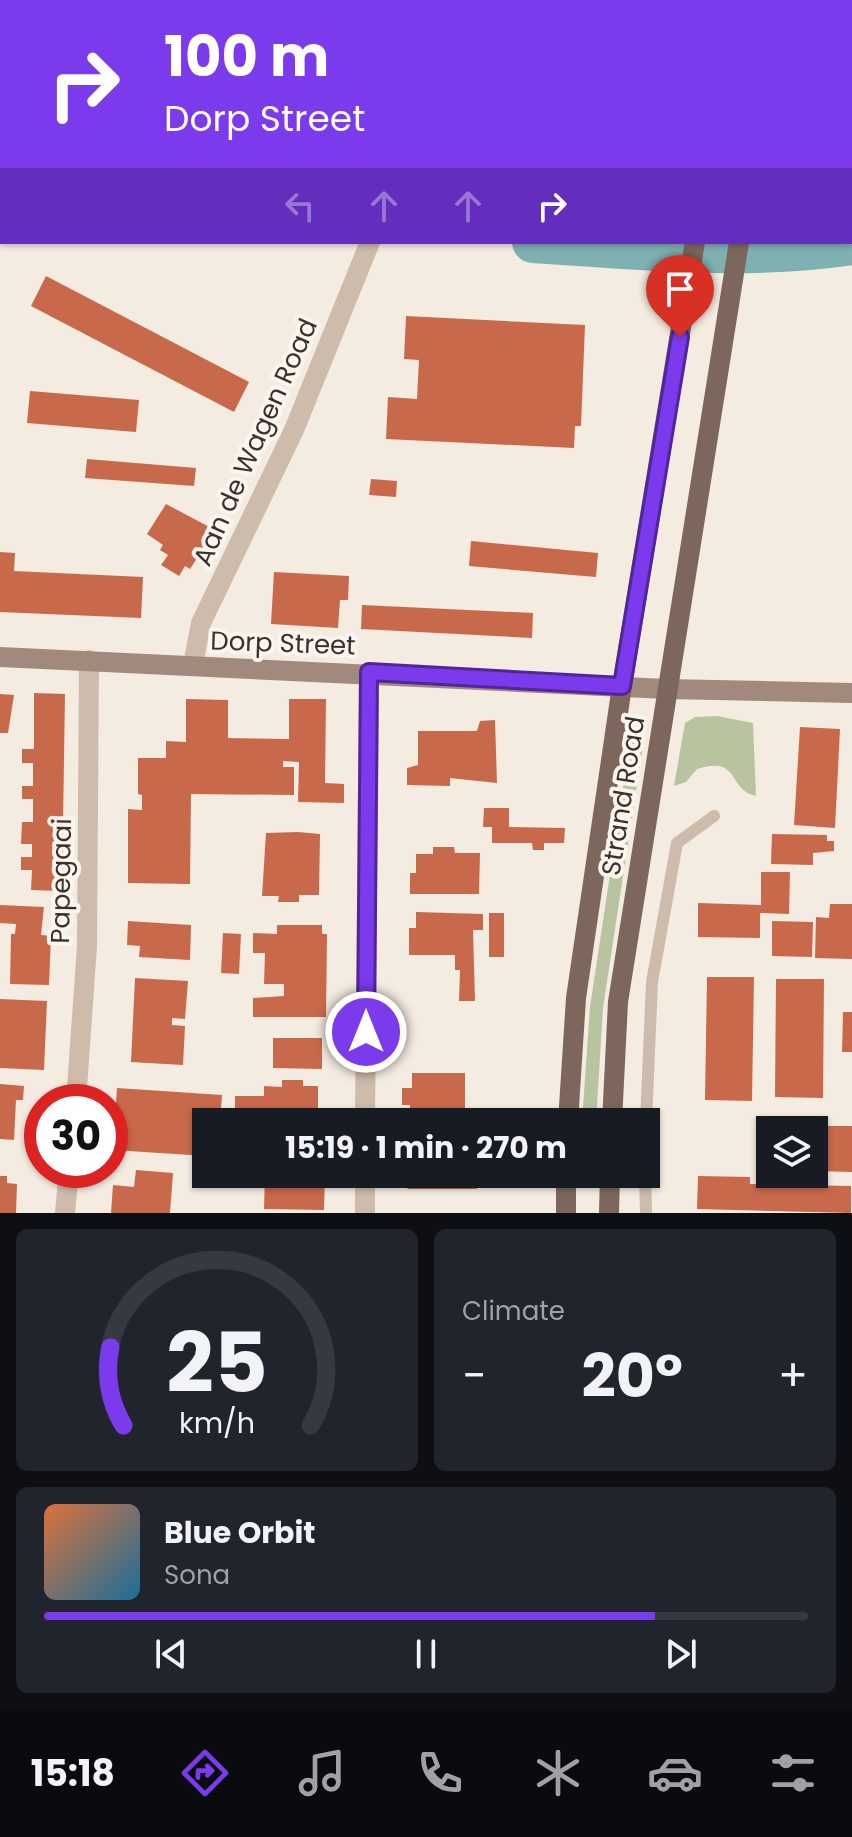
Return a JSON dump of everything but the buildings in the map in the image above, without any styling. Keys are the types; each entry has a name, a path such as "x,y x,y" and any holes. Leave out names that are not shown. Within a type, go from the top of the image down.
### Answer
{"main road":[{"name":"Strand Road","path":"569,1108 576,998 622,686 695,244"},
{"name":"Strand Road","path":"613,1108 618,1002 739,244"},
{"path":"566,1188 566,1213"},
{"path":"609,1213 610,1188"}],"street":[{"name":"Aan de Wagen Road","path":"193,665 201,623 294,430 369,244"},
{"name":"Dorp Street","path":"0,657 369,672 666,689 852,693"},
{"name":"Papegaai","path":"77,1084 87,946 89,660"},
{"path":"365,1108 369,672"},
{"path":"65,1213 67,1188"},
{"path":"365,1188 365,1213"}],"lane":[{"path":"647,1108 652,982 677,843 714,816"},
{"path":"645,1188 646,1213"}],"green space":[{"path":"717,716 753,723 756,796 747,793 721,766 697,769 686,782 674,786 685,723 695,717"},
{"path":"630,742 643,745 603,1008 597,1108 583,1108 590,1007"}],"waterway":[{"path":"563,244 733,252 852,244"}],"route":[{"path":"366,1032 369,672 622,686 680,337"}]}
